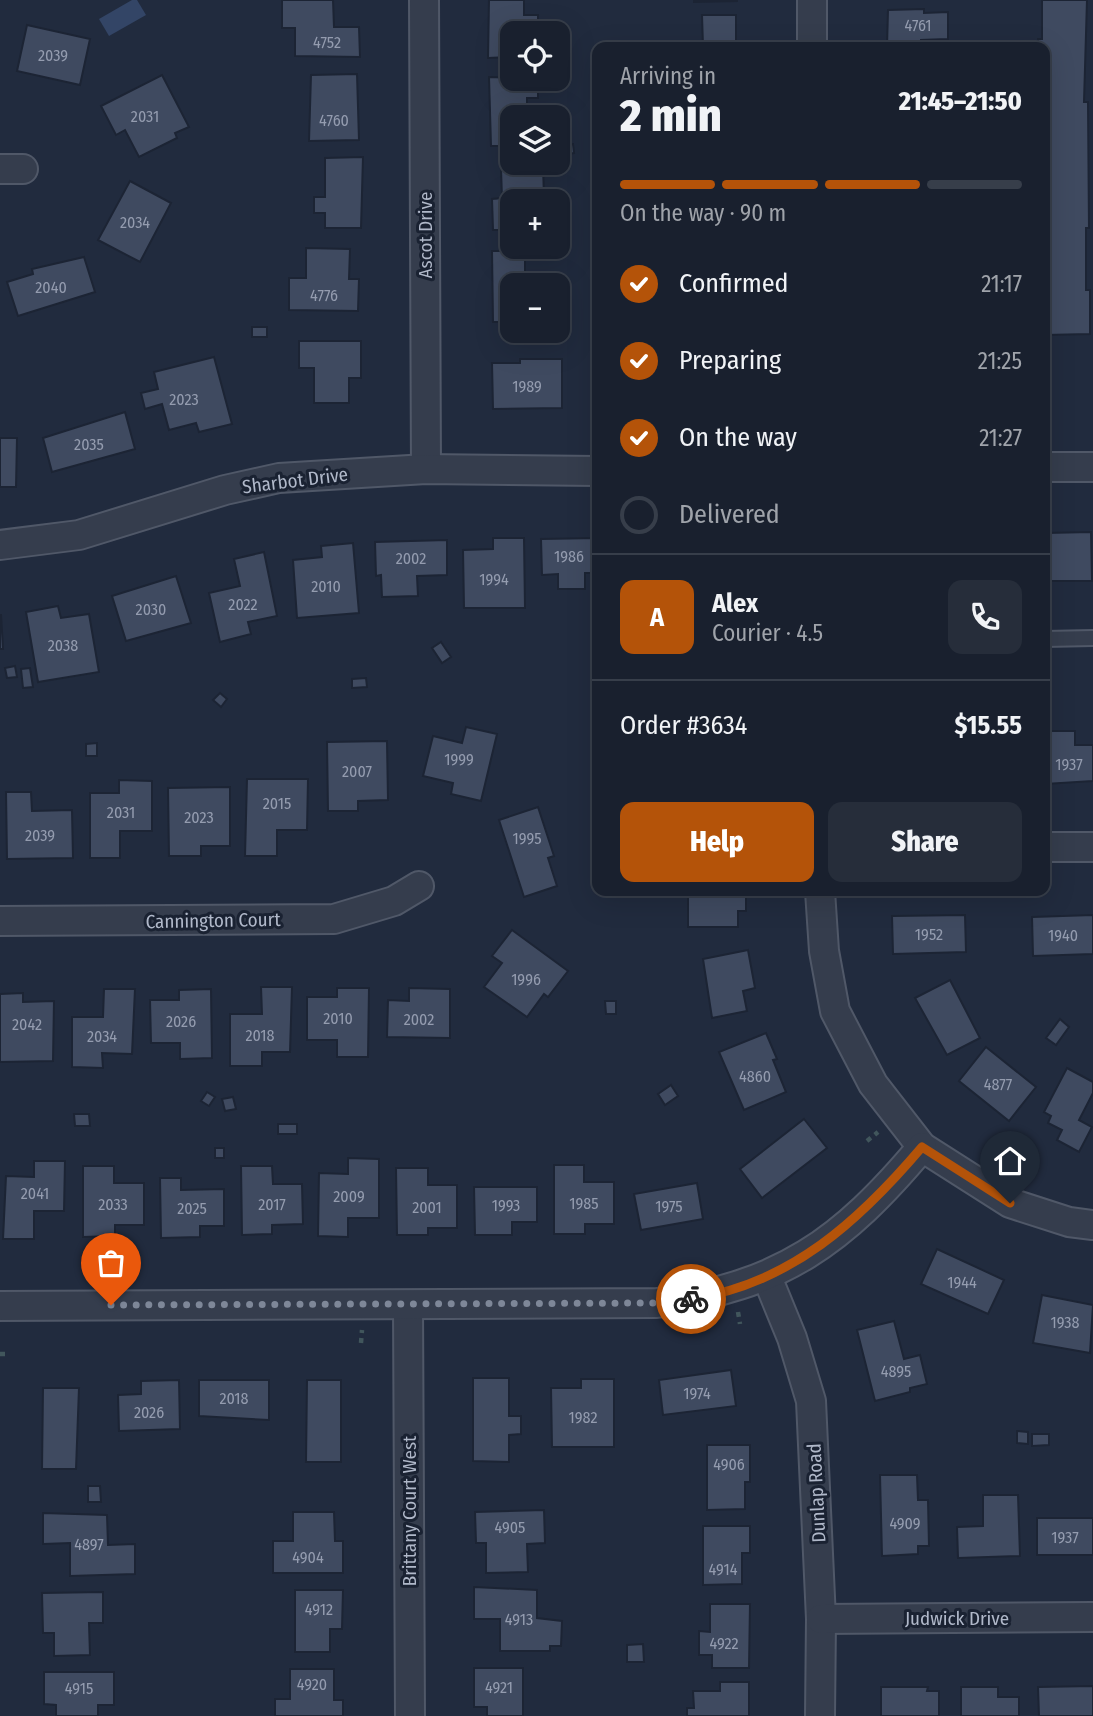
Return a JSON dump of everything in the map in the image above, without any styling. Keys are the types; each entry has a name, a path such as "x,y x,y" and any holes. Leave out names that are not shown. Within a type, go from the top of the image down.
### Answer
{"street":[{"name":"Ascot Drive","path":"424,0 426,469"},
{"path":"812,0 812,42"},
{"path":"1050,467 1093,467"},
{"name":"Sharbot Drive","path":"0,545 79,535 225,490 279,478 426,469 592,471"},
{"path":"1050,847 1093,847"},
{"name":"Cannington Court","path":"0,921 334,919 394,901 419,886"},
{"path":"820,896 824,951 835,1011 873,1084 922,1147 1010,1203 1069,1222 1093,1225"},
{"path":"0,1306 657,1303 704,1297 767,1277 847,1228 922,1147"},
{"name":"Dunlap Road","path":"767,1277 792,1338 811,1401 821,1619 820,1716"},
{"name":"Brittany Court West","path":"408,1306 410,1716"},
{"name":"Judwick Drive","path":"821,1619 1093,1617"}],"lane":[{"path":"1050,639 1093,638"}],"path":[{"path":"867,1141 879,1131"},
{"path":"738,1311 740,1324"},
{"path":"361,1343 362,1329"}],"water":[{"path":"132,0 137,0 146,15 109,36 99,19"}],"building":[{"path":"282,0 333,0 334,27 359,27 360,57 295,56 295,28 282,28"},
{"path":"489,0 524,0 524,15 538,15 538,21 500,21 500,58 488,58"},
{"path":"737,0 737,1 694,2"},
{"path":"1042,0 1087,0 1084,102 1088,102 1089,228 1086,228 1086,290 1090,290 1090,334 1050,335 1050,42 1038,42 1038,39 1042,39"},
{"path":"924,9 924,13 948,12 948,39 887,42 888,10"},
{"path":"702,15 736,15 736,42 703,42"},
{"path":"27,25 90,39 80,85 17,71"},
{"path":"357,74 359,140 309,141 311,75"},
{"path":"162,75 189,127 175,133 177,138 139,157 125,130 116,135 101,106"},
{"path":"489,77 500,77 500,91 538,91 538,98 527,98 527,105 500,105 500,146 491,146"},
{"path":"570,144 573,144 574,153 570,153"},
{"path":"363,157 361,228 325,228 325,213 314,213 314,197 325,197 325,158"},
{"path":"501,175 543,175 544,189 502,189"},
{"path":"130,181 171,203 140,262 98,240"},
{"path":"500,198 500,230 493,230 492,199"},
{"path":"306,248 350,249 349,279 359,279 358,311 289,310 289,278 306,278"},
{"path":"492,251 500,251 500,259 525,259 525,273 500,273 500,322 493,322"},
{"path":"84,257 95,292 18,316 7,282 33,274 32,269"},
{"path":"252,327 267,327 267,337 252,337"},
{"path":"299,341 361,341 361,378 349,378 349,403 314,403 314,368 299,368"},
{"path":"214,357 232,424 199,432 196,423 169,430 162,404 145,409 141,393 158,389 154,372"},
{"path":"520,359 562,359 562,408 493,409 492,363 520,363"},
{"path":"125,412 135,449 52,472 43,438"},
{"path":"0,438 17,438 16,487 0,487"},
{"path":"1091,532 1092,581 1050,581 1050,533"},
{"path":"493,538 524,538 525,608 464,608 463,550 493,549"},
{"path":"592,538 592,573 585,573 585,589 558,589 558,574 542,575 541,539"},
{"path":"447,540 447,575 417,576 418,596 382,597 381,575 376,576 375,542"},
{"path":"353,543 359,613 297,618 293,560 322,557 321,546"},
{"path":"264,552 277,616 248,622 251,634 220,642 209,593 240,586 234,559"},
{"path":"176,576 191,623 126,641 112,596"},
{"path":"58,606 61,618 89,614 99,672 38,682 26,612"},
{"path":"1,615 3,649 0,649"},
{"path":"441,642 451,657 442,663 432,648"},
{"path":"15,666 17,677 7,678 5,668"},
{"path":"30,668 33,687 23,688 21,669"},
{"path":"366,678 367,687 352,688 352,679"},
{"path":"220,693 227,699 221,707 213,700"},
{"path":"466,727 497,734 481,801 451,794 453,783 423,776 433,736 462,743"},
{"path":"1051,731 1075,731 1075,745 1093,745 1093,781 1050,784"},
{"path":"387,741 388,800 358,801 358,811 328,811 327,742"},
{"path":"97,743 97,756 86,756 86,744"},
{"path":"247,779 308,779 307,830 277,830 277,856 245,856"},
{"path":"119,780 152,781 152,831 120,831 120,858 90,858 90,793 119,793"},
{"path":"230,787 230,846 201,846 201,856 169,856 168,788"},
{"path":"6,792 31,792 32,811 72,810 73,858 7,859"},
{"path":"538,807 554,856 548,858 557,886 524,897 499,820"},
{"path":"688,896 746,896 746,911 738,911 738,927 688,927"},
{"path":"965,915 966,952 893,954 892,916"},
{"path":"1093,915 1093,954 1033,956 1032,917"},
{"path":"512,930 568,971 548,997 544,994 527,1017 484,987 502,963 492,956"},
{"path":"748,950 755,988 743,991 747,1011 712,1018 703,959"},
{"path":"950,980 980,1038 947,1055 915,998"},
{"path":"261,987 292,987 290,1052 262,1052 262,1066 230,1066 230,1014 262,1014"},
{"path":"337,988 369,988 368,1057 337,1057 337,1040 307,1040 307,997 337,997"},
{"path":"409,988 450,989 450,1038 387,1037 388,1000 409,1001"},
{"path":"104,989 135,989 132,1054 102,1053 103,1068 72,1067 72,1017 103,1017"},
{"path":"211,989 212,1058 180,1059 180,1043 151,1043 150,1000 179,1000 179,990"},
{"path":"23,993 23,1002 54,1001 53,1061 0,1062 0,994"},
{"path":"605,1001 616,1001 616,1014 606,1014"},
{"path":"1060,1019 1069,1027 1056,1045 1046,1038"},
{"path":"766,1033 786,1092 744,1110 719,1052"},
{"path":"986,1047 1036,1087 1009,1121 959,1081"},
{"path":"1067,1068 1093,1082 1093,1093 1079,1120 1092,1127 1079,1152 1057,1140 1062,1130 1048,1123 1051,1116 1044,1112"},
{"path":"671,1085 678,1096 665,1105 658,1094"},
{"path":"207,1092 215,1097 209,1106 201,1101"},
{"path":"233,1097 236,1109 225,1111 222,1099"},
{"path":"74,1114 89,1114 90,1126 75,1126"},
{"path":"804,1119 827,1148 762,1198 740,1169"},
{"path":"278,1124 297,1124 297,1134 278,1134"},
{"path":"215,1148 224,1148 224,1158 215,1158"},
{"path":"348,1158 379,1159 379,1218 348,1218 348,1237 318,1236 319,1173 348,1174"},
{"path":"34,1161 65,1161 64,1211 34,1211 34,1239 3,1239 6,1176 34,1177"},
{"path":"554,1165 584,1165 584,1182 614,1182 614,1224 585,1224 585,1234 554,1234"},
{"path":"83,1166 114,1166 114,1183 144,1183 144,1225 115,1225 115,1236 83,1237"},
{"path":"241,1166 272,1166 273,1184 302,1184 303,1224 272,1225 272,1234 242,1235"},
{"path":"396,1168 428,1168 428,1185 457,1185 457,1228 428,1228 428,1235 397,1235"},
{"path":"160,1178 181,1178 181,1190 224,1189 224,1226 200,1226 200,1237 161,1238"},
{"path":"697,1183 703,1219 641,1230 634,1194"},
{"path":"474,1187 537,1187 537,1222 512,1222 512,1235 475,1235"},
{"path":"937,1249 1004,1280 988,1314 921,1284"},
{"path":"1042,1295 1093,1305 1090,1353 1033,1343"},
{"path":"894,1321 904,1359 920,1355 927,1384 910,1388 910,1392 875,1401 857,1330"},
{"path":"731,1370 736,1406 663,1415 659,1380"},
{"path":"473,1378 509,1378 509,1416 521,1416 521,1434 509,1435 509,1462 473,1461"},
{"path":"581,1379 614,1379 614,1447 552,1447 551,1388 581,1388"},
{"path":"179,1380 180,1429 119,1431 118,1395 141,1394 141,1381"},
{"path":"199,1380 269,1380 269,1420 199,1416"},
{"path":"307,1380 341,1380 341,1462 306,1462"},
{"path":"43,1388 79,1388 76,1469 42,1469"},
{"path":"1017,1431 1028,1432 1028,1444 1017,1443"},
{"path":"1032,1434 1049,1434 1049,1445 1032,1446"},
{"path":"707,1445 750,1445 750,1482 745,1482 745,1509 707,1510"},
{"path":"880,1475 917,1475 918,1500 928,1500 929,1546 918,1546 918,1554 882,1556"},
{"path":"88,1486 100,1486 101,1502 88,1502"},
{"path":"983,1495 1018,1495 1020,1556 958,1558 957,1527 983,1526"},
{"path":"544,1510 545,1543 527,1544 528,1572 486,1573 486,1543 476,1543 475,1512"},
{"path":"293,1512 334,1512 335,1541 343,1541 343,1573 273,1573 273,1541 293,1541"},
{"path":"43,1513 107,1515 108,1545 135,1544 135,1574 70,1576 70,1543 43,1544"},
{"path":"1037,1518 1093,1518 1093,1555 1037,1555"},
{"path":"703,1526 750,1526 750,1553 742,1553 742,1584 703,1585"},
{"path":"474,1587 537,1590 537,1618 562,1621 561,1646 550,1646 550,1651 500,1651 500,1619 474,1619"},
{"path":"295,1590 343,1590 342,1629 330,1629 330,1652 295,1652"},
{"path":"103,1592 103,1623 89,1623 90,1655 54,1656 54,1633 43,1633 42,1593"},
{"path":"710,1604 750,1604 749,1668 712,1668 712,1655 699,1655 699,1631 710,1632"},
{"path":"643,1644 644,1662 627,1662 627,1645"},
{"path":"474,1668 523,1668 523,1716 487,1716 487,1707 474,1707"},
{"path":"290,1669 334,1669 334,1700 343,1700 343,1716 275,1716 275,1699 290,1699"},
{"path":"44,1672 114,1672 114,1705 98,1705 98,1716 56,1716 56,1705 44,1704"},
{"path":"720,1682 749,1682 749,1716 687,1716 687,1708 694,1708 693,1691 720,1691"},
{"path":"1093,1686 1093,1716 1039,1716 1038,1687"},
{"path":"881,1687 928,1687 927,1691 939,1691 939,1716 881,1716"},
{"path":"961,1687 998,1687 998,1697 1019,1697 1019,1716 961,1716"}],"way so far":[{"path":"111,1305 408,1306 657,1303 691,1299"}],"route":[{"path":"691,1299 767,1277 847,1228 890,1185 922,1147 1010,1203"}]}
